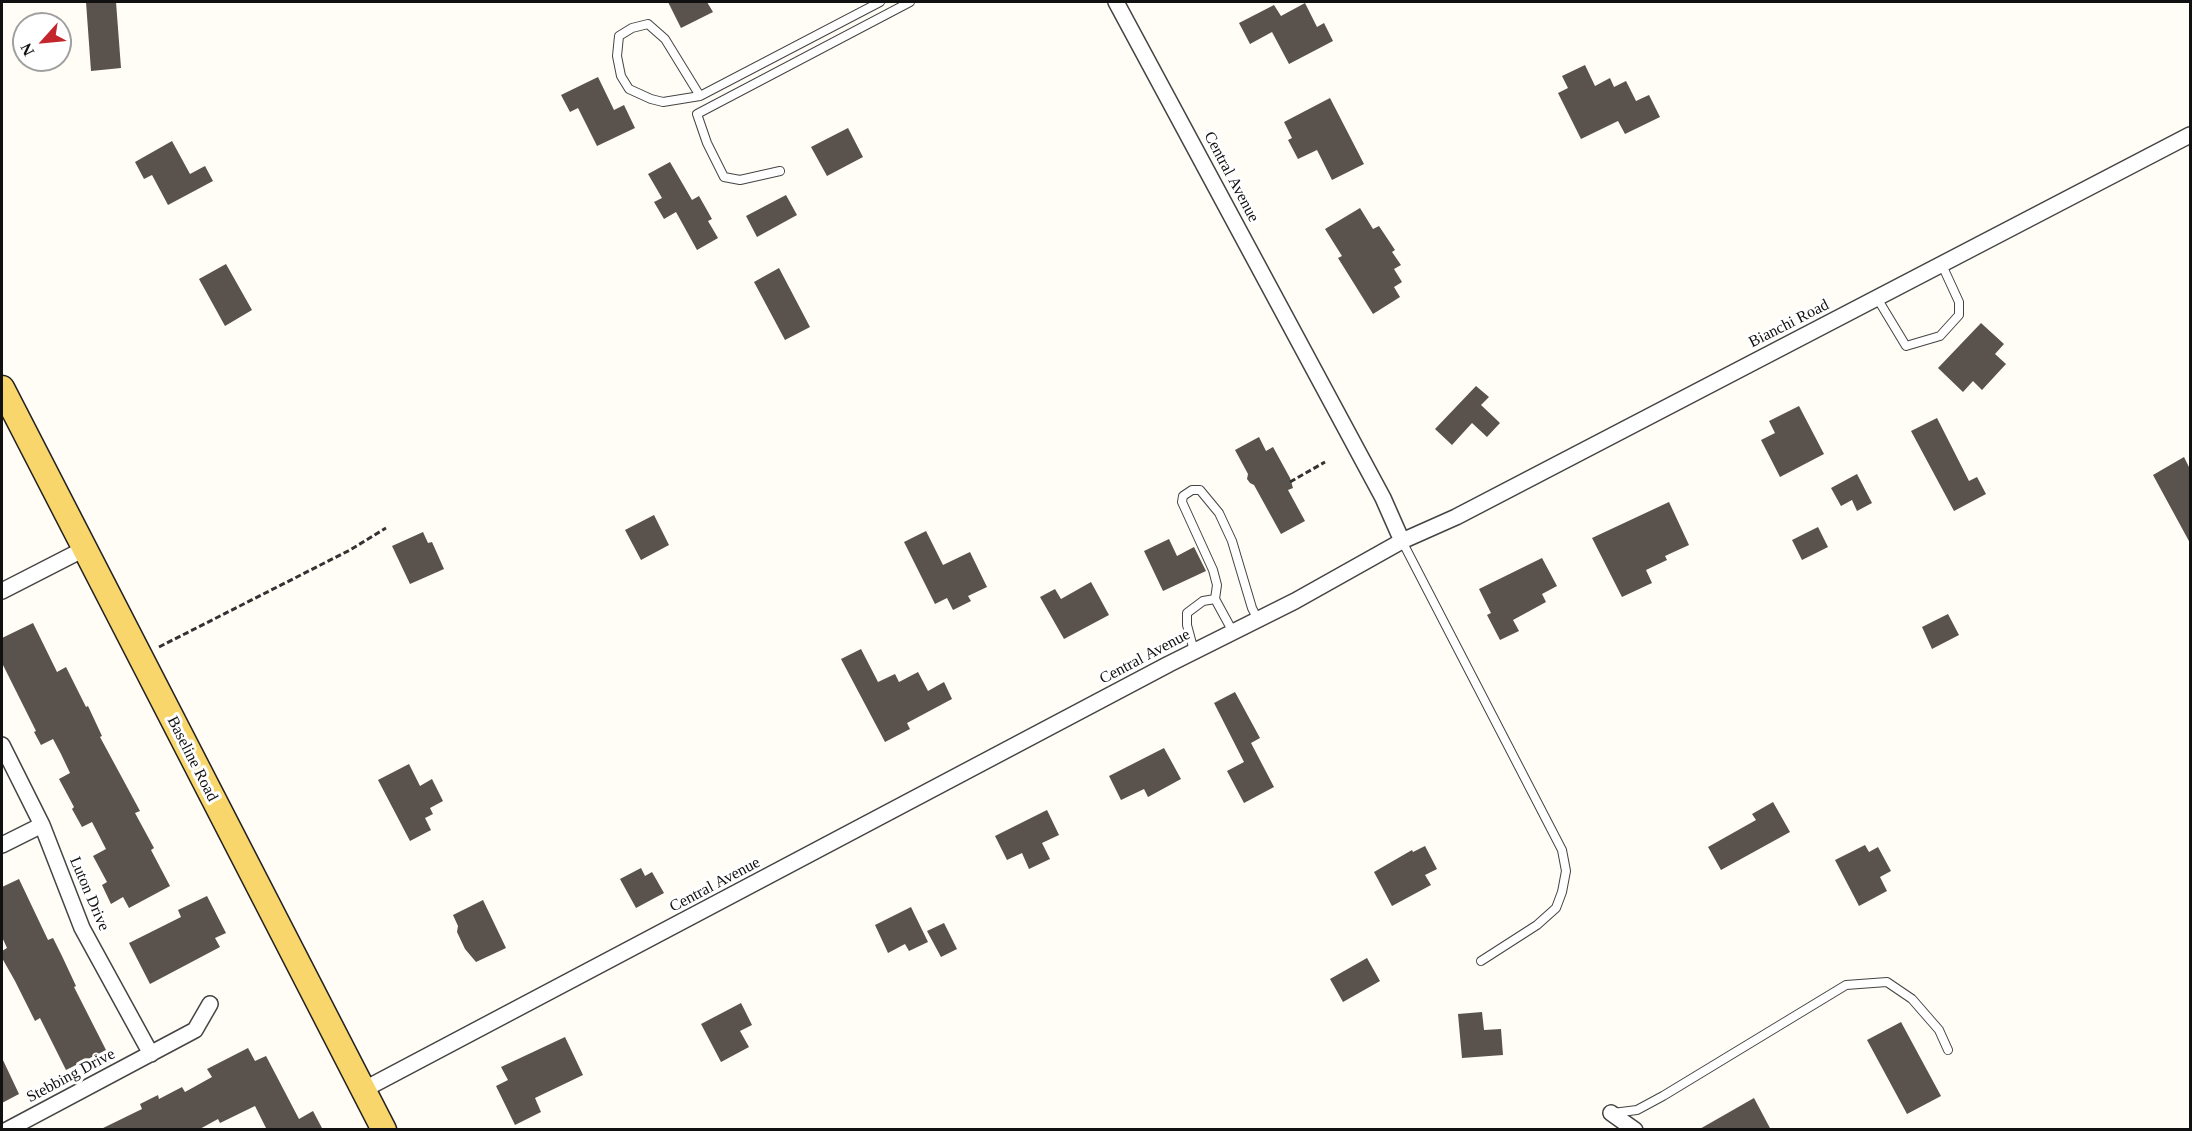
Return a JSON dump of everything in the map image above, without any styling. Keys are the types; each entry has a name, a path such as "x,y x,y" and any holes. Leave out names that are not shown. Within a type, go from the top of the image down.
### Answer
{"main road":[{"name":"Baseline Road","path":"2,388 384,1130"}],"street":[{"name":"Central Avenue","path":"363,1090 1194,651 1258,620 1402,541 1379,491 1116,2"},
{"name":"Bianchi Road","path":"1402,541 1456,517 2190,135"},
{"path":"2,591 84,549"},
{"name":"Luton Drive","path":"2,745 42,825 82,928 151,1054"},
{"path":"2,845 42,825"},
{"name":"Stebbing Drive","path":"7,1130 195,1030 210,1004"},
{"path":"1611,1113 1635,1130"}],"lane":[{"path":"700,96 665,39 648,24 632,28 620,36 617,56 621,76 629,89 663,102 700,96 880,2"},
{"path":"780,171 740,180 724,177 707,143 697,114 910,2"},
{"path":"1877,298 1906,346 1940,336 1959,315 1959,302 1942,265"},
{"path":"1233,632 1215,599 1216,585 1213,570 1182,502 1183,496 1192,490 1200,490 1219,513 1232,541 1252,608 1258,620"},
{"path":"1402,541 1562,850 1566,872 1563,892 1556,908 1537,925 1481,961"},
{"path":"1194,651 1187,625 1187,613 1203,601 1215,599"},
{"path":"1611,1113 1637,1110 1663,1096 1846,985 1887,982 1912,999 1939,1030 1948,1050"}],"path":[{"path":"1290,482 1325,462"},
{"path":"140,657 350,550 386,528"}],"building":[{"path":"86,2 116,2 121,68 91,71"},
{"path":"668,2 707,2 713,12 681,28"},
{"path":"1305,3 1317,27 1324,23 1333,41 1289,64 1272,32 1250,44 1239,23 1274,5 1281,16"},
{"path":"1585,65 1595,86 1610,78 1614,87 1626,81 1636,101 1649,95 1660,117 1625,134 1618,121 1581,139 1558,93 1568,88 1562,76"},
{"path":"598,77 614,110 624,105 635,128 597,146 578,108 570,112 561,95"},
{"path":"1330,98 1364,164 1332,180 1317,150 1298,159 1288,140 1292,138 1284,122"},
{"path":"848,128 863,157 827,176 811,147"},
{"path":"172,141 190,174 205,166 213,181 168,205 152,175 144,179 135,162"},
{"path":"670,162 692,200 699,196 712,219 708,221 718,238 697,250 676,212 664,219 654,202 662,198 648,174"},
{"path":"786,195 797,215 757,237 746,216"},
{"path":"1360,208 1373,229 1379,226 1395,250 1392,252 1401,265 1394,269 1402,282 1394,287 1400,297 1373,314 1338,258 1342,256 1325,229"},
{"path":"226,264 252,310 225,326 199,279"},
{"path":"779,268 810,327 785,340 754,282"},
{"path":"1981,323 2004,344 1995,354 2006,364 1982,390 1973,381 1963,392 1938,368"},
{"path":"1476,386 1489,397 1481,405 1500,423 1487,437 1472,423 1452,445 1435,429"},
{"path":"1799,406 1824,454 1780,477 1761,440 1775,433 1769,421"},
{"path":"1937,418 1969,481 1977,477 1986,494 1954,511 1911,431"},
{"path":"1259,437 1266,451 1273,447 1290,478 1293,488 1288,490 1305,521 1281,534 1254,485 1247,479 1248,474 1235,450"},
{"path":"2184,457 2190,469 2190,543 2153,475"},
{"path":"1857,474 1872,503 1857,511 1852,500 1841,506 1831,488"},
{"path":"1669,502 1689,545 1665,556 1667,560 1646,570 1652,583 1622,597 1592,538"},
{"path":"654,515 669,545 641,560 625,530"},
{"path":"1818,527 1828,547 1802,560 1792,540"},
{"path":"926,531 943,565 970,552 987,587 968,596 971,601 953,610 947,598 935,604 904,542"},
{"path":"423,532 428,543 432,542 444,569 410,584 392,546"},
{"path":"1169,539 1177,556 1194,547 1206,571 1163,591 1144,551"},
{"path":"1542,558 1557,586 1542,594 1546,602 1513,620 1519,631 1500,640 1487,615 1491,613 1479,589"},
{"path":"1091,582 1109,615 1064,639 1040,597 1055,589 1061,599"},
{"path":"1948,614 1959,635 1932,649 1922,627"},
{"path":"33,623 57,672 66,667 86,707 88,706 102,736 100,737 140,811 135,813 154,848 151,850 170,886 129,908 123,897 111,904 102,885 107,882 93,856 106,849 92,822 82,827 59,779 70,773 61,754 53,739 41,745 2,663 2,638"},
{"path":"861,649 878,682 895,674 899,682 918,672 928,691 944,682 952,699 907,723 910,729 885,742 841,659"},
{"path":"1235,692 1260,738 1251,743 1274,787 1244,803 1227,771 1244,762 1214,703"},
{"path":"1164,748 1181,779 1148,797 1144,789 1121,800 1109,776"},
{"path":"409,764 420,786 432,779 443,801 430,808 433,814 425,818 431,830 410,841 378,780"},
{"path":"1773,802 1790,832 1721,870 1708,847 1756,820 1752,814"},
{"path":"1047,810 1059,835 1042,843 1050,859 1029,869 1022,853 1007,860 995,836"},
{"path":"1865,845 1869,852 1878,847 1891,871 1880,877 1887,891 1859,906 1835,860"},
{"path":"1425,846 1437,869 1425,875 1431,885 1392,906 1374,872 1412,850 1413,852"},
{"path":"641,868 645,876 652,872 664,893 636,908 620,879"},
{"path":"19,879 48,940 53,938 76,986 74,987 106,1050 66,1070 40,1018 35,1021 2,958 2,951 7,948 2,937 2,887"},
{"path":"207,896 226,933 215,938 220,947 150,984 129,943 181,917 178,910"},
{"path":"483,900 506,948 476,962 465,949 457,932 458,926 453,915"},
{"path":"911,907 928,942 909,951 905,944 888,953 875,925"},
{"path":"944,923 957,949 941,957 927,931"},
{"path":"1367,958 1380,981 1343,1002 1330,979"},
{"path":"741,1003 752,1025 740,1031 749,1047 721,1062 701,1024"},
{"path":"1482,1012 1484,1030 1501,1029 1503,1055 1462,1058 1458,1014"},
{"path":"1901,1022 1941,1096 1907,1114 1867,1040"},
{"path":"565,1037 583,1075 535,1098 541,1112 515,1125 496,1086 508,1080 501,1067"},
{"path":"248,1048 255,1061 266,1056 299,1119 313,1111 323,1130 267,1130 255,1106 220,1123 218,1119 198,1130 99,1130 142,1109 140,1104 158,1095 159,1099 182,1087 185,1092 212,1077 207,1069"},
{"path":"2,1058 19,1094 2,1103"},
{"path":"1754,1098 1771,1130 1698,1130"}]}
